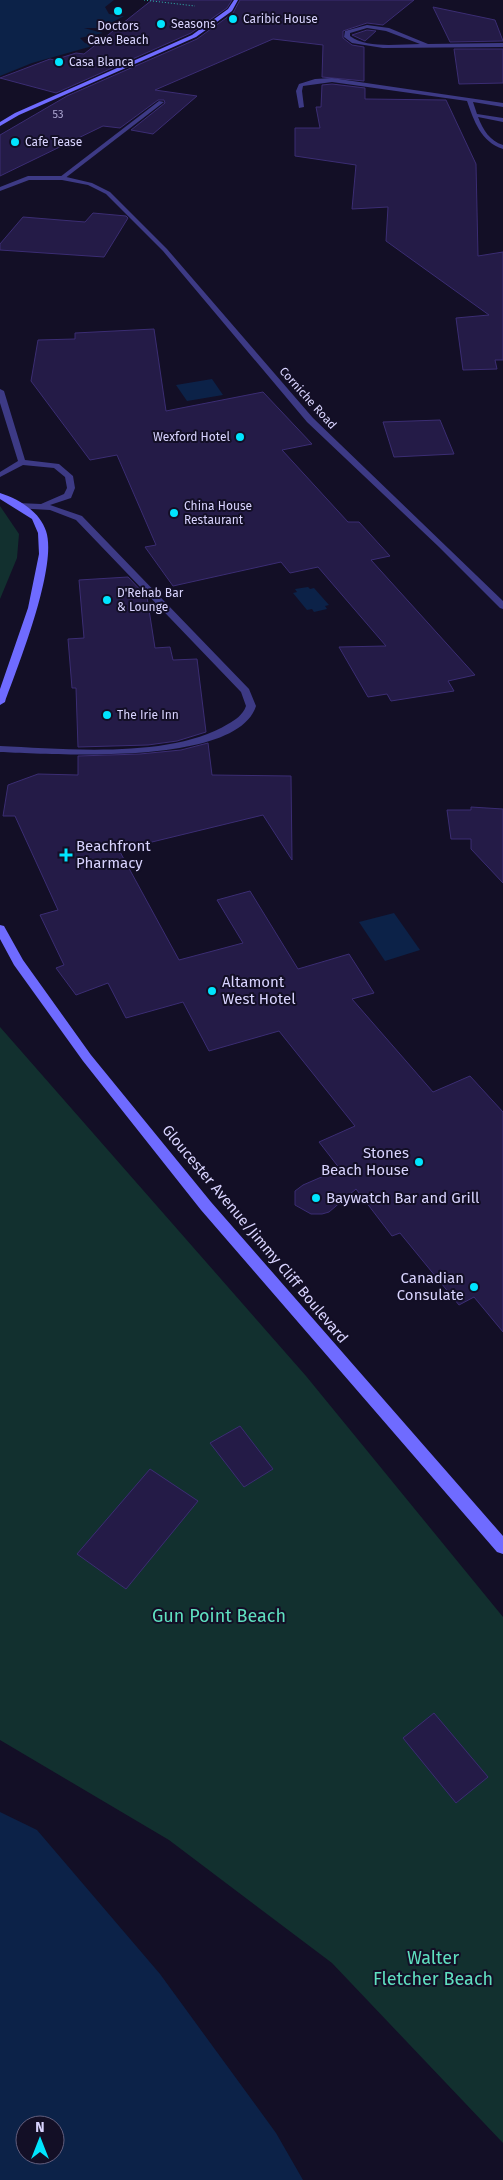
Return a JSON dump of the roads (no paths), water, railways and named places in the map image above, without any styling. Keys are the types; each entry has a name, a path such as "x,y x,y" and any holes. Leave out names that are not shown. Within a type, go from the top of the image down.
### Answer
{"main road":[{"path":"0,124 17,114 194,36 230,10 236,0"},
{"path":"0,496 37,519 44,539 44,560 39,588 0,702"},
{"name":"Gloucester Avenue/Jimmy Cliff Boulevard","path":"0,929 18,962 87,1058 194,1191 503,1547"}],"street":[{"path":"426,45 392,30 365,28 346,32 347,37 366,44 400,46 503,45"},
{"path":"301,107 299,91 301,85 315,81 332,80 503,105"},
{"path":"469,100 474,115 490,142 503,147"},
{"path":"0,189 28,178 62,178 161,102"},
{"path":"474,115 503,120"},
{"name":"Corniche Road","path":"62,178 90,184 108,193 166,250 310,420 442,545 503,606"},
{"path":"0,391 22,462"},
{"path":"0,475 22,462 56,466 69,476 71,488 68,496 43,505"},
{"path":"0,749 110,751 164,747 220,734 242,720 249,712 251,705 246,691 79,518 63,509 43,505 18,506"}],"water":[{"path":"0,0 114,0 105,7 109,14 124,16 102,28 84,28 103,33 80,38 85,43 92,45 89,47 32,63 0,76"},
{"path":"212,379 223,395 187,401 176,385"},
{"path":"308,587 310,589 314,588 329,605 325,606 327,609 314,612 312,609 307,610 293,593 297,592 295,589"},
{"path":"394,913 420,950 385,961 359,922"},
{"path":"0,1812 37,1830 160,1974 276,2133 303,2180 0,2180"}],"place":[{"name":"Doctors Cave Beach","path":"118,11"},
{"name":"Caribic House","path":"233,19"},
{"name":"Seasons","path":"161,24"},
{"name":"Casa Blanca","path":"59,62"},
{"name":"Cafe Tease","path":"15,142"},
{"name":"Wexford Hotel","path":"240,437"},
{"name":"China House Restaurant","path":"174,513"},
{"name":"D'Rehab Bar & Lounge","path":"107,600"},
{"name":"The Irie Inn","path":"107,715"},
{"name":"Beachfront Pharmacy","path":"66,855"},
{"name":"Altamont West Hotel","path":"212,991"},
{"name":"Stones Beach House","path":"419,1162"},
{"name":"Baywatch Bar and Grill","path":"316,1198"},
{"name":"Canadian Consulate","path":"474,1287"}],"park label":[{"name":"Gun Point Beach","path":"219,1616"},
{"name":"Walter Fletcher Beach","path":"433,1968"}]}
